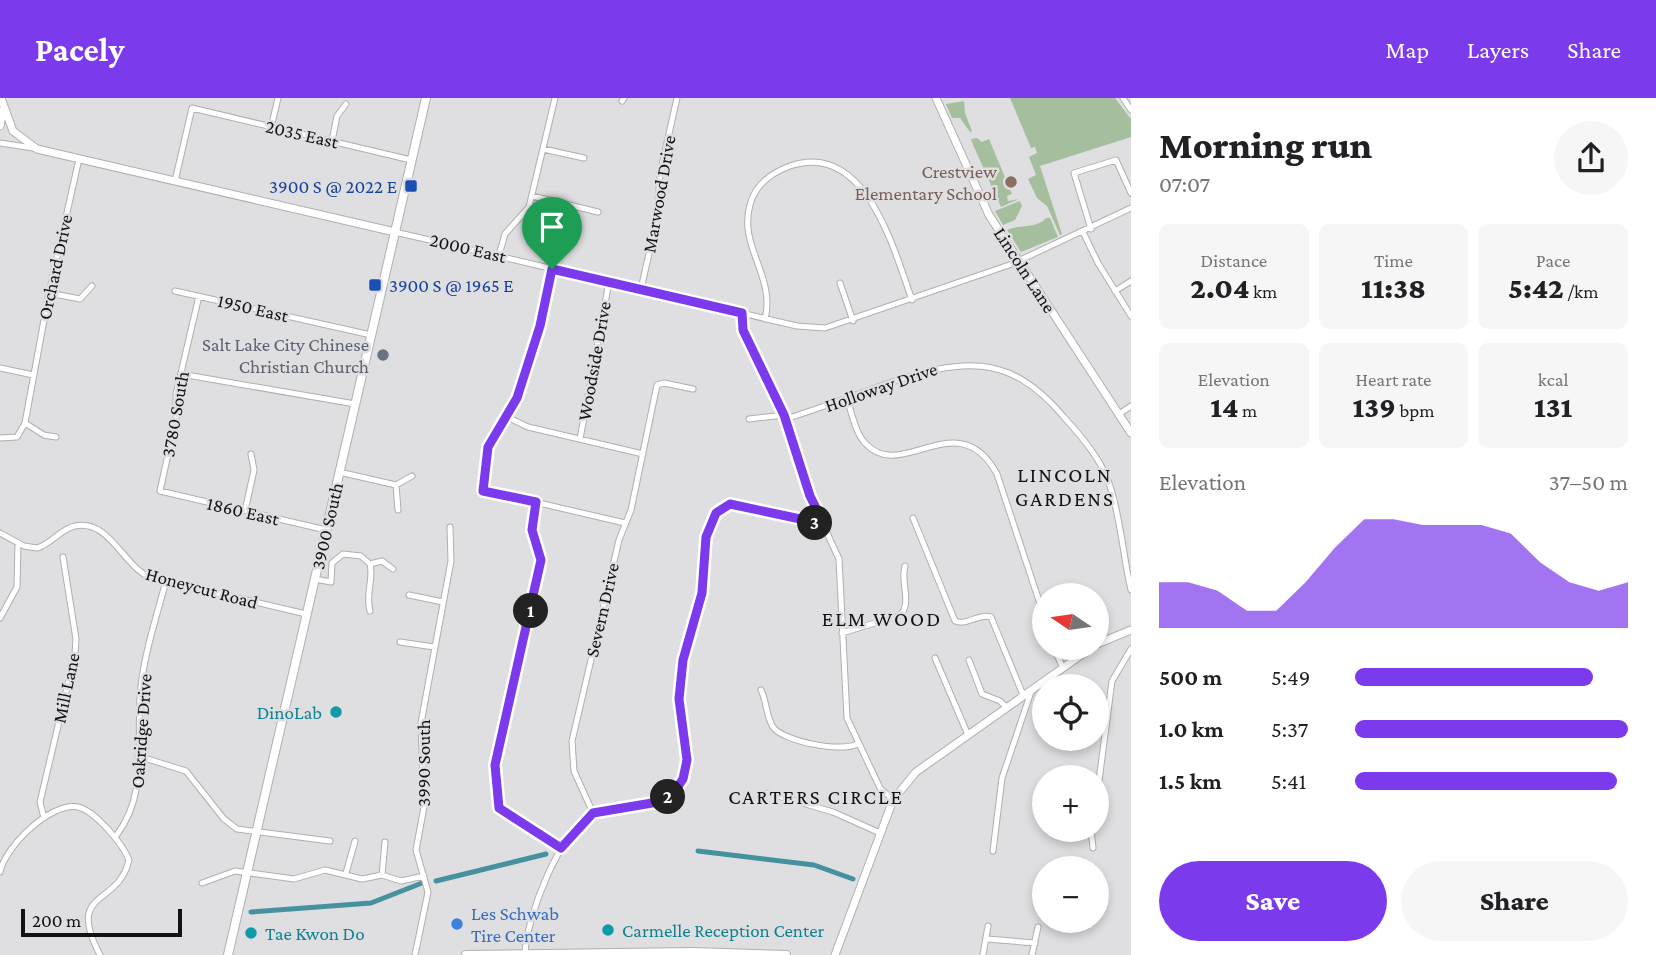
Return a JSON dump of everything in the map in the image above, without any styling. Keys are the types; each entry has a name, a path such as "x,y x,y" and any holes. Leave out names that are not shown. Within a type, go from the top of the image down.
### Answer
{"main road":[{"name":"3900 South","path":"228,955 426,98"},
{"path":"466,955 786,955"}],"street":[{"path":"3,98 4,109 13,131 33,148"},
{"path":"271,128 278,98"},
{"path":"499,255 505,234 525,215 532,196 555,98"},
{"name":"Marwood Drive","path":"641,289 659,210 660,170 677,98"},
{"name":"Lincoln Lane","path":"936,98 983,205 1131,433"},
{"path":"1123,98 1131,110"},
{"path":"332,141 337,116 346,104"},
{"name":"2035 East","path":"175,181 192,108 411,160"},
{"path":"0,126 4,109"},
{"name":"2000 East","path":"0,143 33,148 499,255 765,319 817,328 853,321 1018,261 1131,208"},
{"path":"543,149 584,158"},
{"name":"Orchard Drive","path":"25,423 49,293 79,159"},
{"path":"1091,229 1074,173 1116,160 1131,193"},
{"path":"765,319 767,286 748,235 750,204 756,190 773,174 808,162 833,167 844,173 875,206 890,237 912,300"},
{"path":"532,196 598,212"},
{"path":"1083,232 1131,316"},
{"path":"552,269 534,345 517,398 488,447 483,491 625,523"},
{"path":"1115,291 1131,281"},
{"name":"Woodside Drive","path":"580,439 609,282"},
{"path":"840,283 853,321"},
{"path":"49,293 80,299 92,286"},
{"name":"1950 East","path":"176,291 371,335"},
{"name":"3780 South","path":"160,491 176,418 181,374 199,296"},
{"path":"742,313 743,330 785,417 810,496 839,559 844,702 857,744 880,788 894,800"},
{"name":"Holloway Drive","path":"749,419 785,417 950,365 991,367 1026,382 1047,398 1073,427 1104,473 1114,499 1131,590"},
{"path":"0,368 33,375"},
{"path":"181,374 355,404"},
{"name":"Severn Drive","path":"593,813 574,771 572,741 618,540 625,523 659,383 694,389"},
{"path":"847,399 863,442 876,452 894,456 946,442 967,445 986,457 997,474 1033,583"},
{"path":"1119,414 1131,407"},
{"path":"505,416 521,425 643,454"},
{"path":"0,438 18,437 25,423 44,435 56,437"},
{"path":"245,511 254,470 251,454"},
{"path":"339,472 396,485 412,475"},
{"path":"396,485 398,510"},
{"name":"1860 East","path":"160,491 326,530"},
{"path":"536,502 532,530 541,566 498,752 496,780 499,808 561,848"},
{"path":"525,954 533,912 561,848 593,813 658,802 672,795 683,779 687,760 679,699 683,660 702,593 706,537 716,513 730,504 824,524"},
{"path":"913,518 955,621 964,623 980,617 990,617 1023,695"},
{"name":"Honeycut Road","path":"18,543 41,548 70,527 92,527 107,536 138,571 166,581 306,614"},
{"name":"3990 South","path":"415,955 428,892 416,844 424,807 420,737 433,647 452,554 450,527"},
{"path":"0,533 18,543 17,587 0,618"},
{"path":"315,579 331,582 332,564 343,554 361,556 370,564 372,573 367,594 370,611"},
{"name":"Mill Lane","path":"44,818 40,802 75,654 76,639 63,558"},
{"path":"370,564 386,562 393,569"},
{"path":"842,633 901,615 906,604 903,576 905,566"},
{"name":"Oakridge Drive","path":"116,836 135,806 141,683 166,581"},
{"path":"409,594 443,602"},
{"path":"1110,639 1131,630"},
{"path":"400,642 433,647"},
{"path":"1101,765 1112,681 1131,649"},
{"path":"935,657 968,735"},
{"path":"969,660 982,694 1000,701 1006,707"},
{"path":"1059,660 1062,666"},
{"path":"1052,674 1072,660"},
{"path":"835,955 894,800 916,772 1032,689"},
{"path":"993,851 1002,778 1032,689"},
{"path":"761,690 772,725 780,734 841,749 857,744"},
{"path":"138,756 186,771 229,824 256,833 330,841"},
{"path":"768,793 833,812 880,833"},
{"path":"0,873 11,848 44,818 67,808 80,808 116,836 129,860 127,870 117,885 93,903 87,923 100,955"},
{"path":"346,873 355,841"},
{"path":"382,875 386,842"},
{"path":"1092,842 1093,848"},
{"path":"202,883 229,872 294,879 325,870 362,879 382,875 404,882 424,876"},
{"path":"983,955 988,926"},
{"path":"1032,955 1037,933"},
{"path":"987,939 1035,943"}],"green space":[{"path":"1010,98 1115,98 1131,119 1131,137 1040,166 1062,234 1060,235 1047,206 1037,198 1028,179 1036,175 1029,157 1037,153 1035,147 1031,148"},
{"path":"964,101 965,113 972,131 970,132 960,118 952,118 946,104"},
{"path":"977,138 982,142 989,139 1012,194 1007,196 1008,201 1019,199 1001,207 971,139"},
{"path":"1020,201 1022,206 1015,220 1003,225 995,211"},
{"path":"1050,218 1058,237 1021,252 1007,230 1038,224"}],"waterway":[{"path":"698,851 814,865 853,879"},
{"path":"436,881 546,854"},
{"path":"251,912 371,903 422,883"}],"place":[{"name":"Crestview Elementary School","path":"1011,182"},
{"name":"3900 S @ 2022 E","path":"411,186"},
{"name":"3900 S @ 1965 E","path":"375,285"},
{"name":"Salt Lake City Chinese Christian Church","path":"383,355"},
{"name":"DinoLab","path":"336,712"},
{"name":"Les Schwab Tire Center","path":"457,924"},
{"name":"Carmelle Reception Center","path":"608,930"},
{"name":"Tae Kwon Do","path":"251,933"}],"district":[{"name":"LINCOLN GARDENS","path":"1065,487"},
{"name":"ELM WOOD","path":"882,619"},
{"name":"CARTERS CIRCLE","path":"816,797"}],"route":[{"path":"552,269 742,313 743,330 784,415 810,496 824,524 730,504 716,513 706,537 702,593 680,678 680,718 687,760 683,779 679,787 666,799 593,813 561,848 499,808 495,765 541,560 532,530 536,502 483,491 486,452 517,398 540,326 552,269"}]}
